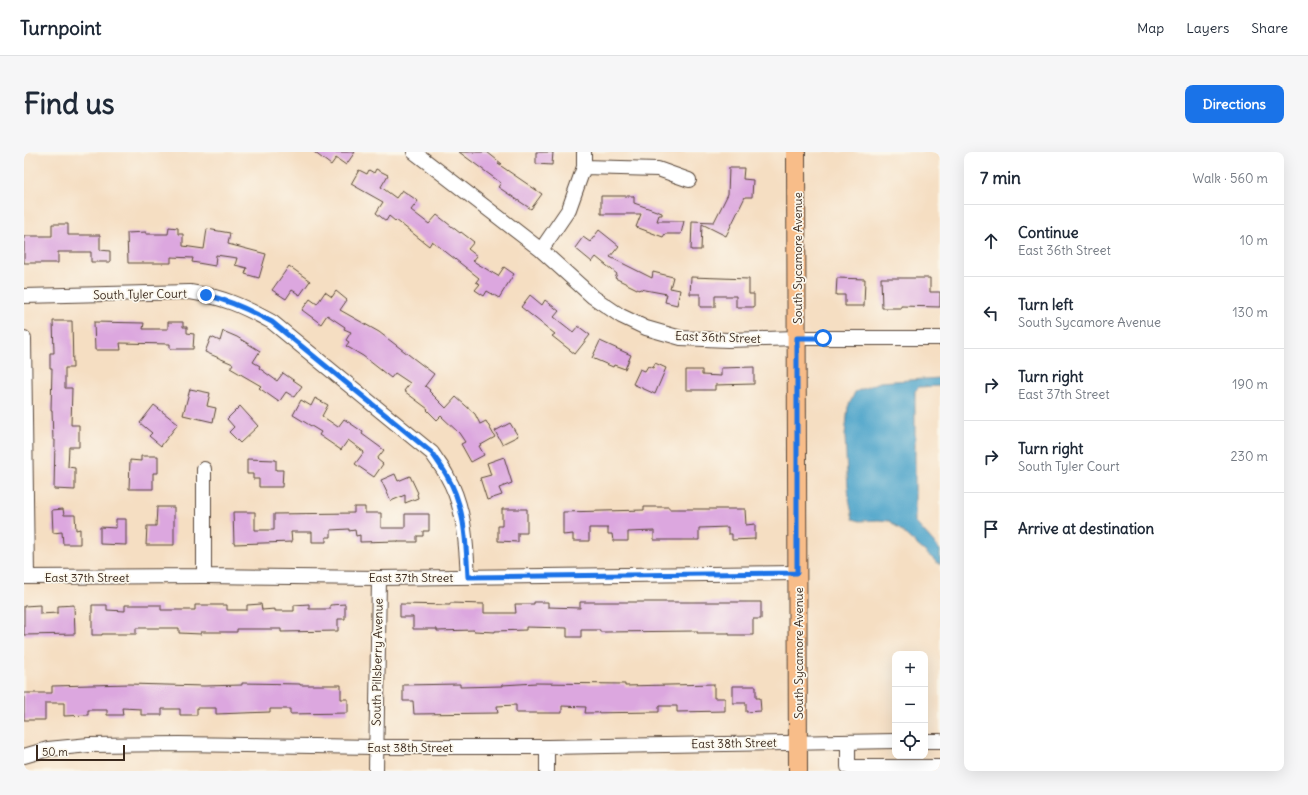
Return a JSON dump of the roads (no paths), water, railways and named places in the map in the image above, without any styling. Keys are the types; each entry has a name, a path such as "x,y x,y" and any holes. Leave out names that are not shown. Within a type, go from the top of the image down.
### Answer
{"main road":[{"name":"South Sycamore Avenue","path":"796,152 798,771"}],"street":[{"name":"East 36th Street","path":"414,152 541,250 593,297 621,316 646,328 680,338 728,340 797,338 940,338"},
{"path":"541,250 569,209 584,167 584,152"},
{"path":"584,167 658,169 689,180"},
{"name":"South Tyler Court","path":"24,296 190,292 227,300 272,322 432,453 448,477 459,503 465,535 468,577"},
{"path":"24,338 26,577"},
{"path":"204,469 204,576"},
{"name":"East 37th Street","path":"26,577 204,576 379,578 797,573"},
{"name":"South Pillsberry Avenue","path":"376,771 379,578"},
{"path":"928,741 940,741"},
{"name":"East 38th Street","path":"24,756 48,749 88,745 179,744 376,747 547,747 798,742 892,742"},
{"path":"848,742 848,767 940,767"},
{"path":"547,747 547,771"}],"water":[{"path":"940,378 940,386 919,387 915,391 915,522 940,550 940,565 890,521 860,521 853,519 849,498 845,436 848,407 855,392 880,382"}]}
